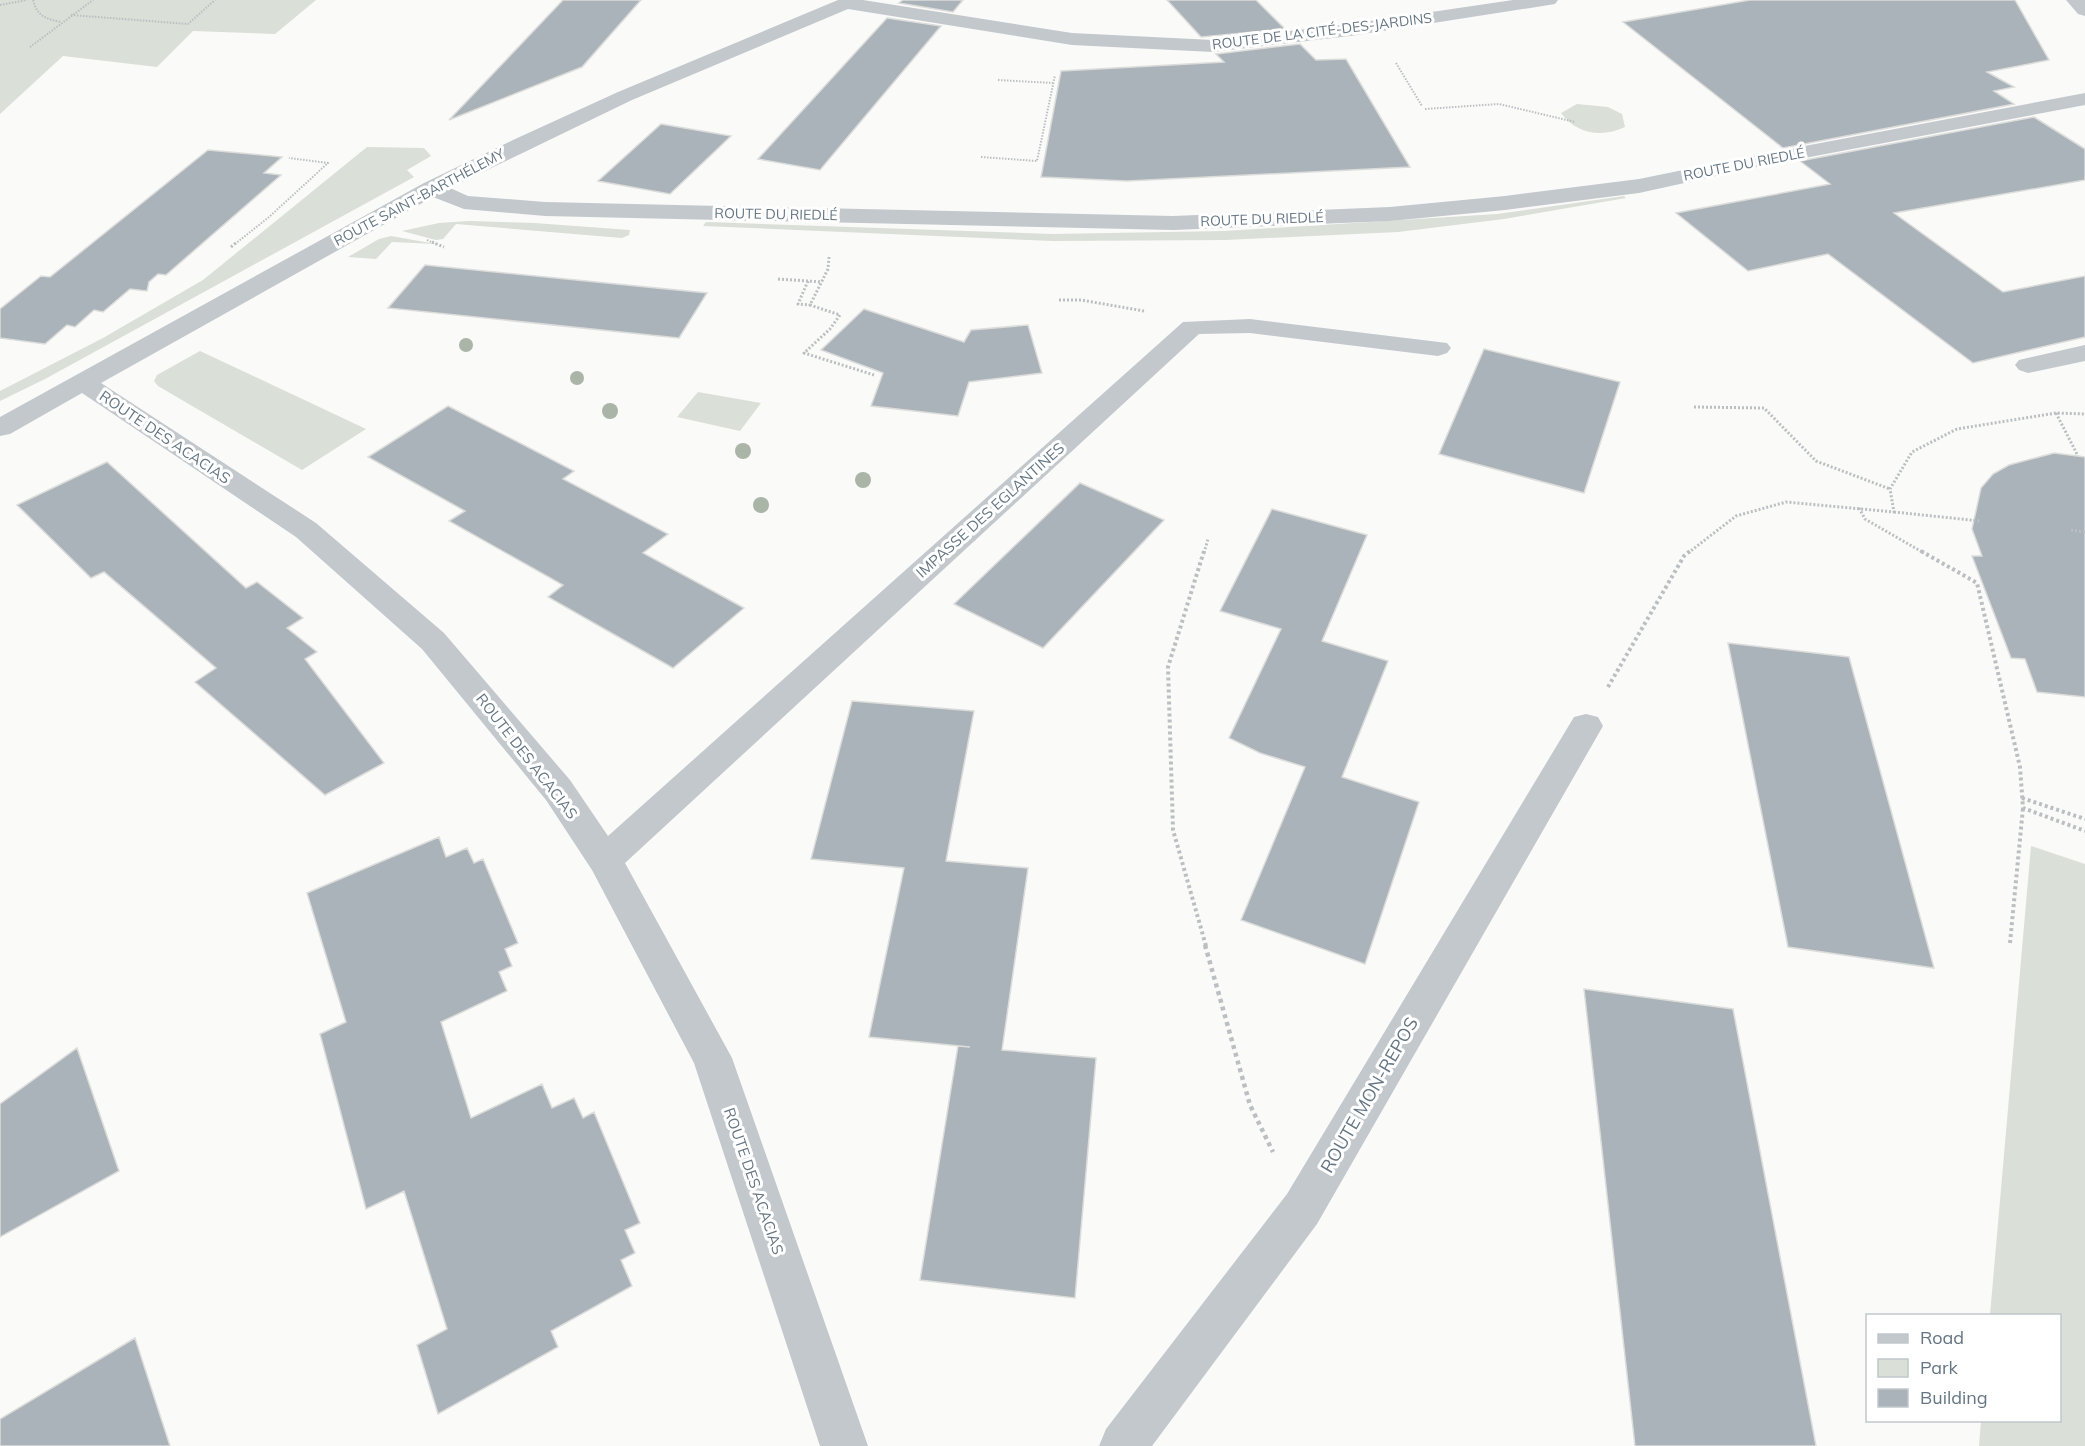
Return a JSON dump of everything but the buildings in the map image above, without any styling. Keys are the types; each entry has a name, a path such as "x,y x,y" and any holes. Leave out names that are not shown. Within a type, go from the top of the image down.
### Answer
{"street":[{"name":"ROUTE DE LA CITÉ-DES-JARDINS","path":"849,2 1072,39 1213,46 1350,30 1549,0"},
{"path":"2074,0 2085,10"},
{"name":"ROUTE SAINT-BARTHÉLEMY","path":"0,429 432,188 520,144 625,96 849,2"},
{"name":"ROUTE DU RIEDLÉ","path":"432,188 464,202 545,209 1173,223 1390,214 1505,203 1640,186 1756,160 2085,99"},
{"path":"1192,327 1250,326 1438,348"},
{"name":"IMPASSE DES EGLANTINES","path":"605,860 1192,327"},
{"path":"2028,365 2085,353"},
{"name":"ROUTE DES ACACIAS","path":"82,382 306,530 433,640 558,790 605,860 712,1058 844,1446"},
{"name":"ROUTE MON-REPOS","path":"1123,1446 1302,1209 1586,726"}],"path":[{"path":"0,5 27,0"},
{"path":"33,0 36,12 43,18 61,22"},
{"path":"30,47 93,0"},
{"path":"71,15 188,24 215,0"},
{"path":"981,157 1037,160 1057,67"},
{"path":"998,80 1053,83"},
{"path":"1425,109 1499,104 1575,122"},
{"path":"227,251 269,217 328,163 289,158"},
{"path":"810,305 828,269 830,247"},
{"path":"778,279 822,282"},
{"path":"808,281 798,304 810,305 840,315 830,329 804,353 874,375"},
{"path":"1059,300 1081,300 1160,314 1192,327"},
{"path":"1694,407 1764,408 1815,461 1890,489"},
{"path":"2056,413 2078,456"},
{"path":"1894,512 1890,489 1912,452 1957,429 2056,413 2085,414"},
{"path":"1586,726 1684,556 1736,516 1786,502 1980,521"},
{"path":"1858,508 1865,519 1977,583 2020,767 2023,808 2010,943"},
{"path":"2071,530 2085,532"},
{"path":"1208,539 1168,667 1173,830 1250,1105 1302,1209"},
{"path":"2022,798 2085,819"},
{"path":"2023,808 2085,831"}],"green space":[{"path":"0,0 316,0 275,34 193,31 157,67 63,56 0,114"},
{"path":"1577,104 1608,107 1622,114 1625,127 1599,133 1582,130 1574,126 1561,113"},
{"path":"367,147 424,148 431,156 407,170 414,177 45,379 0,401 0,391 103,338 203,280"},
{"path":"1624,196 1626,198 1504,219 1398,232 1226,240 1053,241 703,226 706,222 1053,234 1224,231 1497,214"},
{"path":"469,221 630,230 629,235 622,238 456,224 443,239 436,240 402,231 439,223"},
{"path":"391,236 436,244 392,242 376,259 348,257 379,239"},
{"path":"200,351 366,429 302,470 158,386 154,381 157,375"},
{"path":"698,392 761,403 740,431 677,417"},
{"path":"2031,846 2085,864 2085,1446 1979,1446 1981,1422 2061,1422 2061,1314 1990,1314"}]}
